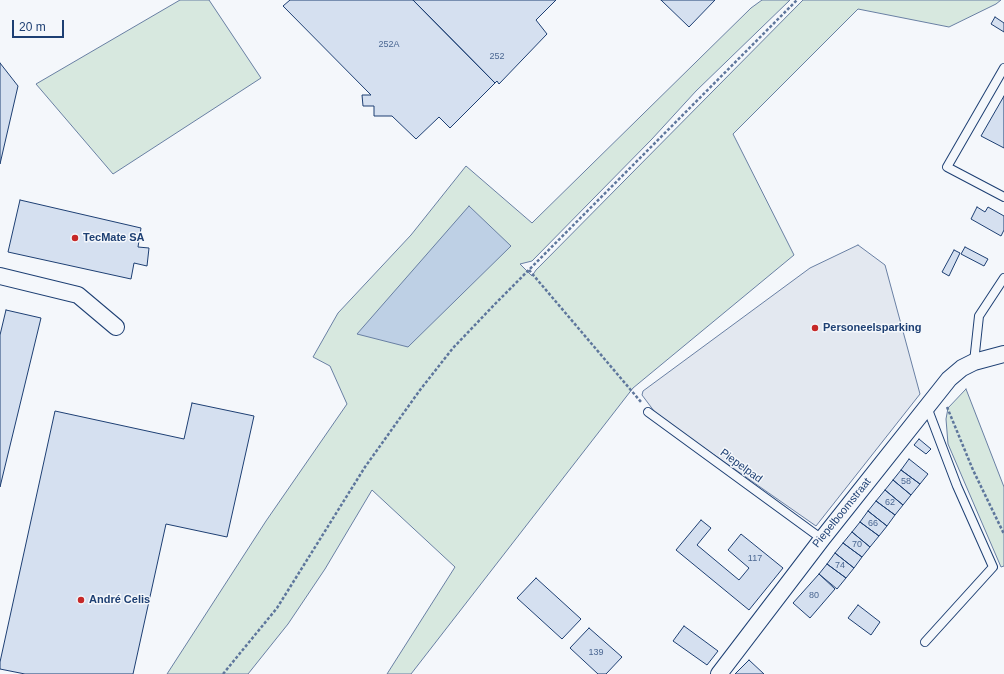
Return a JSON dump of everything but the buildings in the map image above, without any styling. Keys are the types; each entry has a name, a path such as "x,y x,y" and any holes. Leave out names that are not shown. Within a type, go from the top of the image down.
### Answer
{"street":[{"path":"0,276 78,295 116,327"},
{"name":"Piepelboomstraat","path":"719,674 822,539 949,380 962,368 974,362 1004,354"}],"lane":[{"path":"1004,68 947,167 1004,198"},
{"path":"974,362 979,316 1004,278"},
{"path":"925,642 993,566 957,486 927,407"},
{"name":"Piepelpad","path":"648,412 822,539"}],"path":[{"path":"224,674 278,608 364,467 420,390 453,348 797,0"},
{"path":"529,270 632,390 648,412"},
{"path":"939,393 948,408 973,470 1004,534"}],"shaded area":[{"path":"180,0 209,0 261,78 113,174 36,84"},
{"path":"762,0 790,0 696,91 652,139 532,261 520,264 532,276 536,270 803,0 1001,0 996,4 949,27 858,9 733,134 794,255 633,388 411,674 387,674 455,567 372,490 325,569 288,624 248,674 167,674 266,521 347,404 330,366 313,357 338,313 411,235 466,166 532,223 751,8"},
{"name":"Personeelsparking","path":"858,245 885,265 920,394 816,526 657,415 642,395 643,391 810,268"},
{"path":"966,389 1004,487 1004,566 1001,567 948,444 946,419 948,408"}],"water":[{"path":"469,206 511,246 408,347 357,334"}],"place":[{"name":"TecMate SA","path":"75,238"},
{"name":"Personeelsparking","path":"815,328"},
{"name":"André Celis","path":"81,600"}]}
